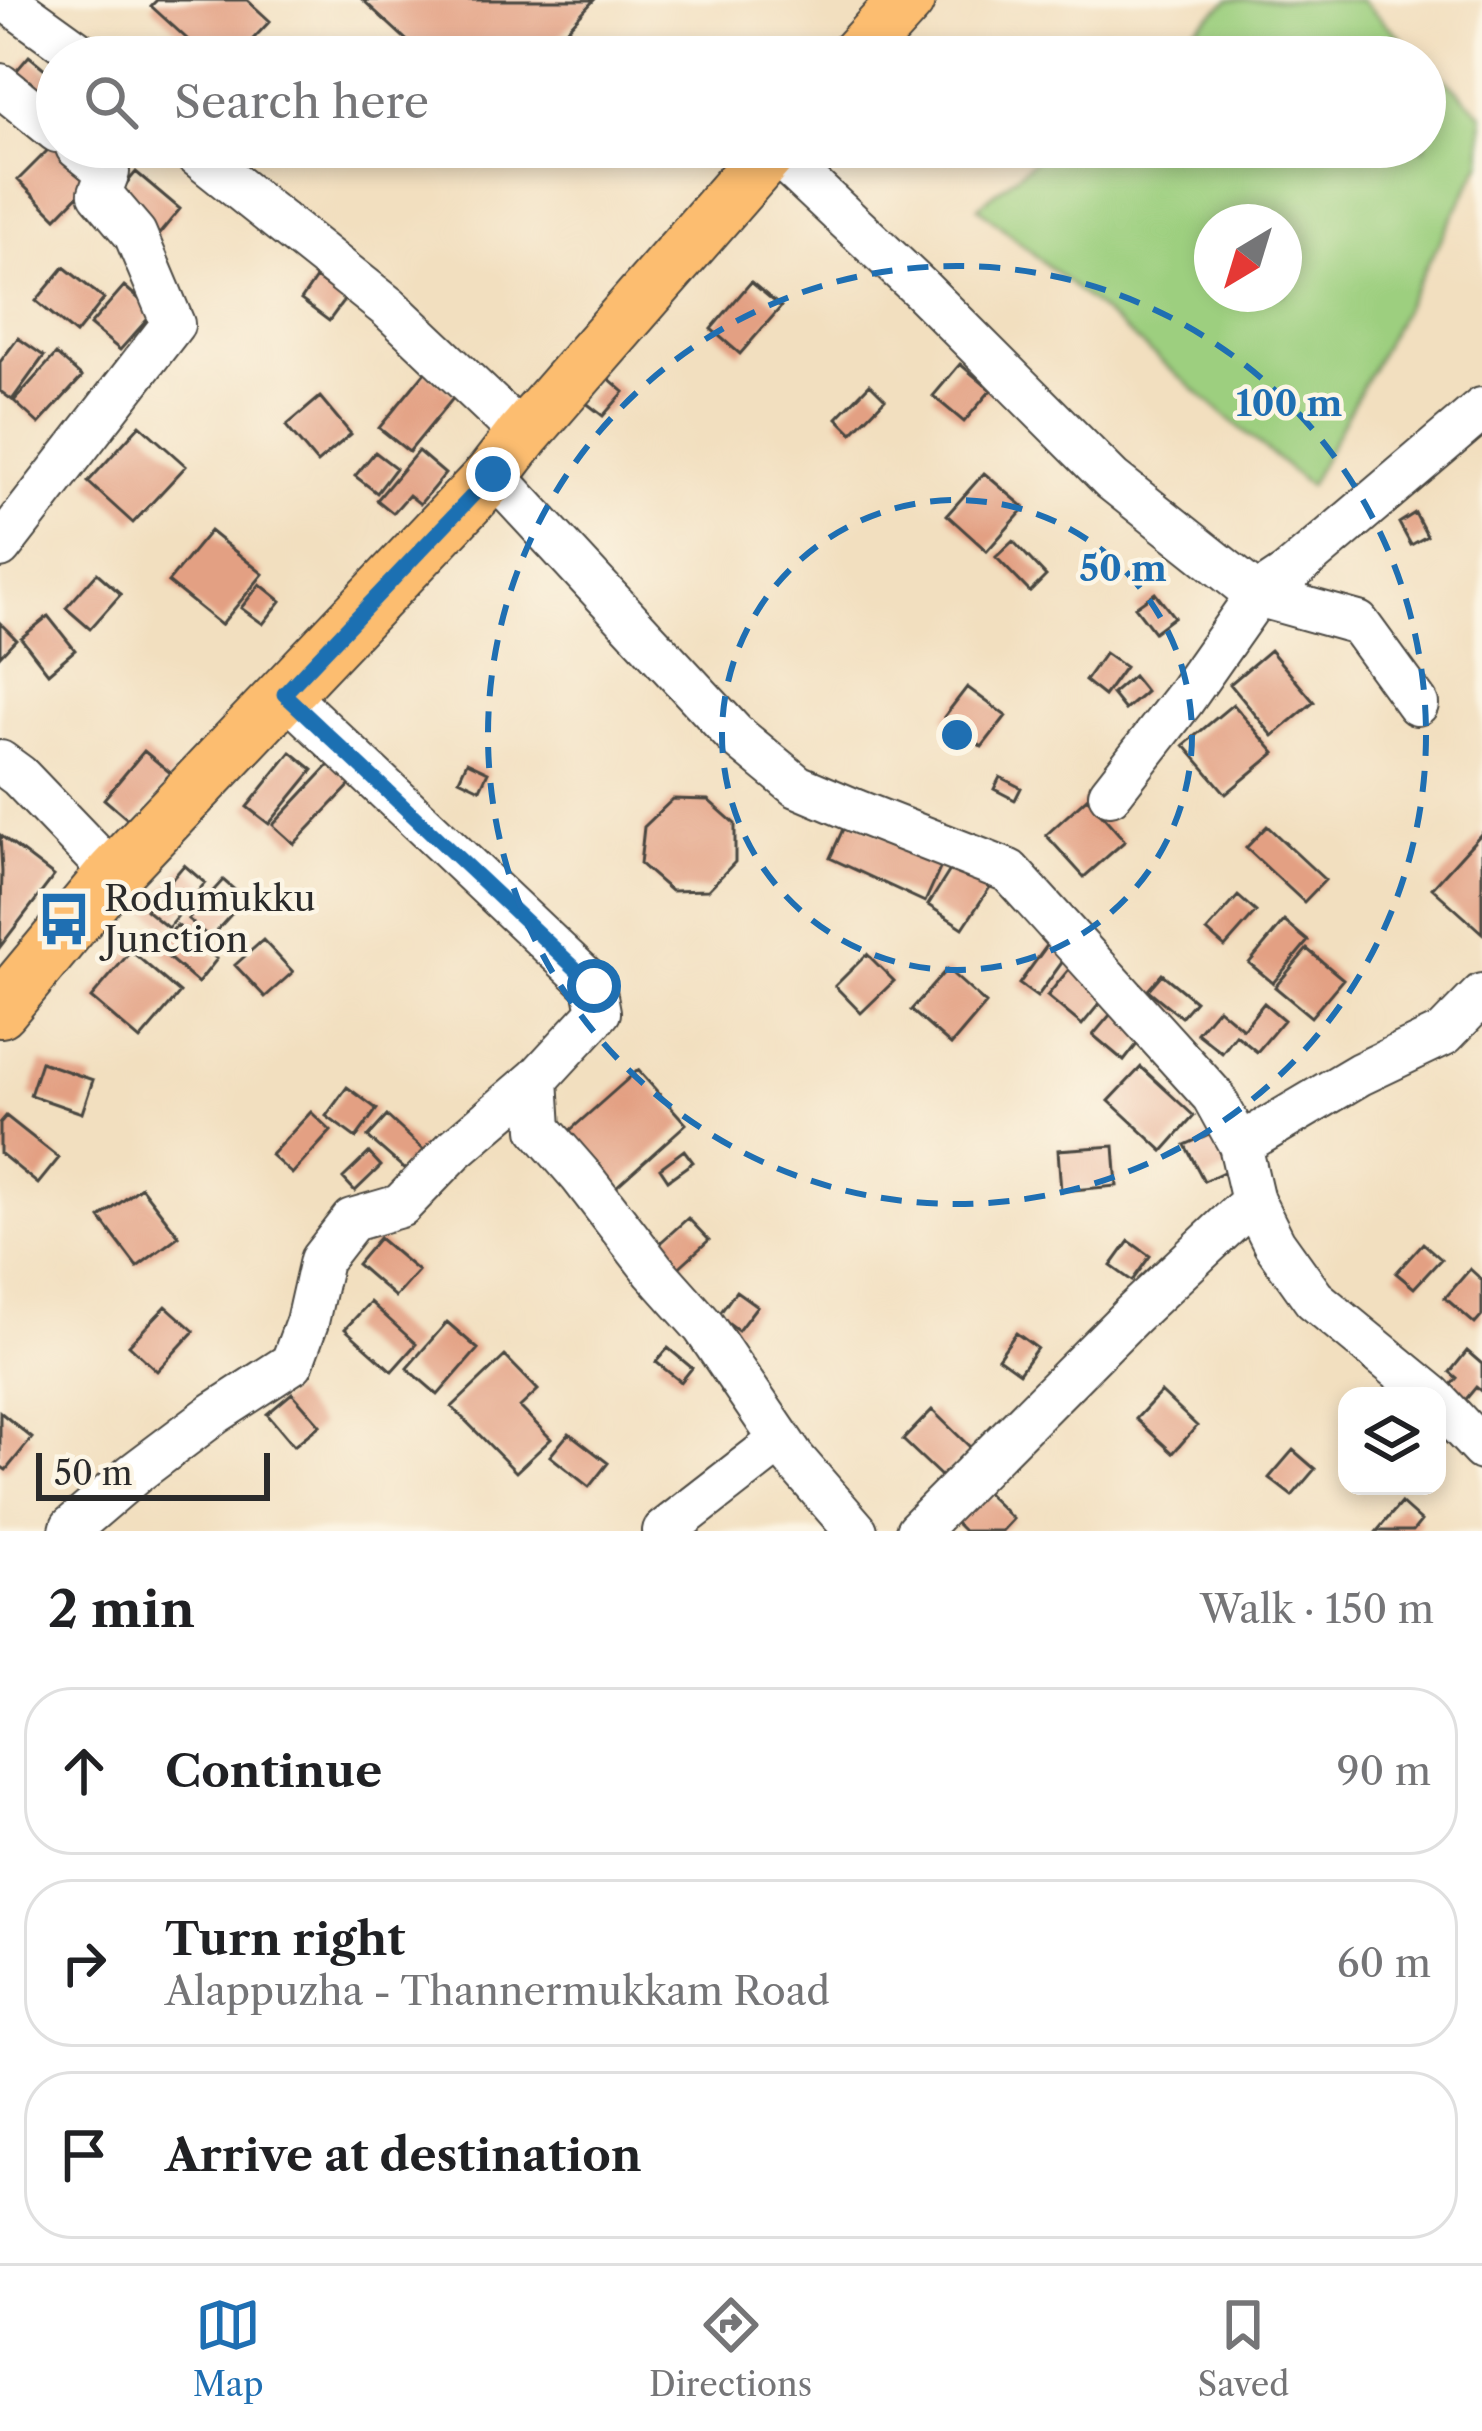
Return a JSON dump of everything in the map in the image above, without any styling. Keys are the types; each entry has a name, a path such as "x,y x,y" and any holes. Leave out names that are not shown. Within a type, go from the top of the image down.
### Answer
{"main road":[{"path":"874,36 907,0"},
{"path":"0,1010 113,874 508,454 756,168"}],"street":[{"path":"6,0 56,36"},
{"path":"6,101 36,119"},
{"path":"0,547 173,324 135,234 100,194 108,172 103,168"},
{"path":"213,168 389,308 734,734 797,786 1009,871 1213,1096 1240,1145 1253,1201 1274,1243 1314,1299 1420,1387"},
{"path":"794,168 1112,480 1257,595 1358,623 1417,704"},
{"path":"1110,794 1257,595 1287,575 1482,410"},
{"path":"71,1531 134,1474 292,1363 321,1260 352,1220 400,1206 454,1150 538,1079 599,1012 594,986 284,694"},
{"path":"0,762 113,874"},
{"path":"1240,1145 1360,1074 1444,1034 1482,995"},
{"path":"538,1079 540,1129 704,1327 781,1440 856,1531"},
{"path":"917,1531 1253,1201"},
{"path":"1446,1412 1482,1449"},
{"path":"664,1531 781,1440"}],"green space":[{"path":"1229,0 1361,0 1399,36 1185,36"},
{"path":"1446,80 1482,114 1482,162 1309,486 978,207 1025,168 1446,168"}],"building":[{"path":"157,0 247,0 270,21 256,36 184,36 151,6"},
{"path":"363,0 594,0 561,36 402,36"},
{"path":"29,56 36,62 36,96 12,76"},
{"path":"36,162 36,168 86,168 96,177 56,218 18,180"},
{"path":"136,172 180,209 156,238 111,202"},
{"path":"64,267 104,299 76,334 36,301"},
{"path":"316,278 345,299 329,321 301,300"},
{"path":"751,282 781,307 740,354 711,329"},
{"path":"124,286 154,312 120,350 90,325"},
{"path":"18,338 44,356 12,400 0,391 0,362"},
{"path":"56,354 82,377 39,424 14,401"},
{"path":"960,364 991,390 964,422 933,396"},
{"path":"426,371 455,396 409,452 379,428"},
{"path":"607,377 624,392 603,416 585,402"},
{"path":"870,384 885,399 852,433 837,418"},
{"path":"320,397 351,434 317,463 286,426"},
{"path":"140,425 186,466 133,523 88,482"},
{"path":"418,451 445,474 420,504 409,495 393,513 377,500"},
{"path":"375,452 396,468 377,493 355,476"},
{"path":"984,473 1025,508 987,551 947,515"},
{"path":"1415,513 1427,536 1411,545 1399,523"},
{"path":"210,531 263,574 221,625 168,582"},
{"path":"1013,541 1046,576 1030,592 996,557"},
{"path":"97,573 121,594 90,629 66,608"},
{"path":"260,584 281,601 263,624 241,608"},
{"path":"1155,593 1174,617 1154,632 1135,607"},
{"path":"48,616 75,650 48,673 21,638"},
{"path":"0,623 16,639 0,656"},
{"path":"1270,650 1314,702 1273,736 1230,684"},
{"path":"1105,653 1125,667 1104,696 1085,681"},
{"path":"1133,676 1146,692 1125,710 1112,694"},
{"path":"967,687 1006,716 982,747 944,717"},
{"path":"1233,704 1275,753 1226,794 1184,745"},
{"path":"144,751 173,775 132,823 104,799"},
{"path":"291,752 313,770 269,824 247,807"},
{"path":"467,762 488,772 480,789 459,779"},
{"path":"331,763 352,783 294,844 273,825"},
{"path":"1000,777 1021,788 1015,800 994,789"},
{"path":"1087,798 1125,841 1084,877 1046,835"},
{"path":"673,799 708,800 735,824 735,862 708,890 671,891 640,864 644,827"},
{"path":"848,818 943,862 925,902 830,858"},
{"path":"1267,826 1325,880 1304,902 1246,848"},
{"path":"1482,833 1482,933 1432,888"},
{"path":"0,835 54,876 0,947 2,872"},
{"path":"954,864 990,887 963,928 928,905"},
{"path":"184,865 205,883 168,928 146,910"},
{"path":"223,880 245,899 210,938 188,919"},
{"path":"1238,896 1256,912 1225,947 1207,931"},
{"path":"1284,921 1308,941 1273,983 1249,963"},
{"path":"177,925 217,959 198,983 157,948"},
{"path":"263,940 293,972 265,997 235,965"},
{"path":"1048,944 1066,957 1037,997 1019,984"},
{"path":"1307,949 1343,979 1311,1017 1275,987"},
{"path":"131,951 180,993 140,1040 91,998"},
{"path":"867,954 894,981 861,1013 835,986"},
{"path":"1074,963 1109,992 1082,1025 1047,996"},
{"path":"947,969 986,1004 951,1045 911,1010"},
{"path":"1162,974 1195,1001 1181,1017 1148,990"},
{"path":"1264,1003 1284,1020 1257,1052 1236,1035 1222,1053 1197,1033 1218,1008 1243,1029"},
{"path":"1115,1009 1145,1034 1124,1061 1093,1035"},
{"path":"41,1062 93,1080 82,1113 30,1095"},
{"path":"1141,1067 1194,1116 1163,1151 1109,1101"},
{"path":"638,1070 686,1124 616,1187 567,1133"},
{"path":"347,1087 377,1109 356,1138 326,1116"},
{"path":"311,1112 331,1131 292,1174 271,1155"},
{"path":"6,1116 59,1158 38,1184 0,1153 0,1123"},
{"path":"387,1116 427,1153 409,1173 368,1137"},
{"path":"1216,1131 1234,1167 1204,1181 1185,1145"},
{"path":"1114,1146 1117,1186 1061,1191 1058,1150"},
{"path":"684,1150 693,1162 668,1180 660,1168"},
{"path":"369,1153 381,1166 355,1191 343,1178"},
{"path":"141,1187 179,1236 137,1267 100,1218"},
{"path":"688,1218 709,1240 673,1273 652,1250"},
{"path":"379,1238 418,1271 395,1297 357,1264"},
{"path":"1129,1241 1150,1256 1132,1281 1111,1266"},
{"path":"1423,1243 1441,1259 1414,1288 1396,1273"},
{"path":"1470,1269 1482,1280 1482,1316 1475,1324 1445,1298"},
{"path":"736,1291 757,1306 738,1331 718,1316"},
{"path":"370,1302 416,1344 392,1371 345,1329"},
{"path":"166,1306 194,1331 157,1371 129,1345"},
{"path":"447,1322 478,1349 438,1395 407,1368"},
{"path":"1016,1333 1037,1348 1019,1373 998,1358"},
{"path":"668,1348 692,1368 681,1382 656,1362"},
{"path":"1467,1351 1482,1364 1482,1392 1476,1387 1462,1404 1446,1390 1457,1378 1450,1372"},
{"path":"505,1356 538,1390 520,1407 551,1439 516,1472 452,1407"},
{"path":"1161,1392 1197,1426 1173,1453 1136,1419"},
{"path":"292,1393 320,1425 294,1446 267,1414"},
{"path":"932,1410 971,1448 942,1477 903,1440"},
{"path":"0,1412 32,1438 6,1470 0,1466"},
{"path":"569,1433 608,1463 589,1487 550,1456"},
{"path":"1293,1450 1315,1469 1292,1496 1269,1478"},
{"path":"981,1488 1013,1519 1002,1531 964,1531 952,1519"},
{"path":"1401,1503 1421,1521 1413,1531 1377,1531"}],"place":[{"name":"Rodumukku Junction","path":"64,919"}],"route":[{"path":"493,474 284,694 594,986"}]}
